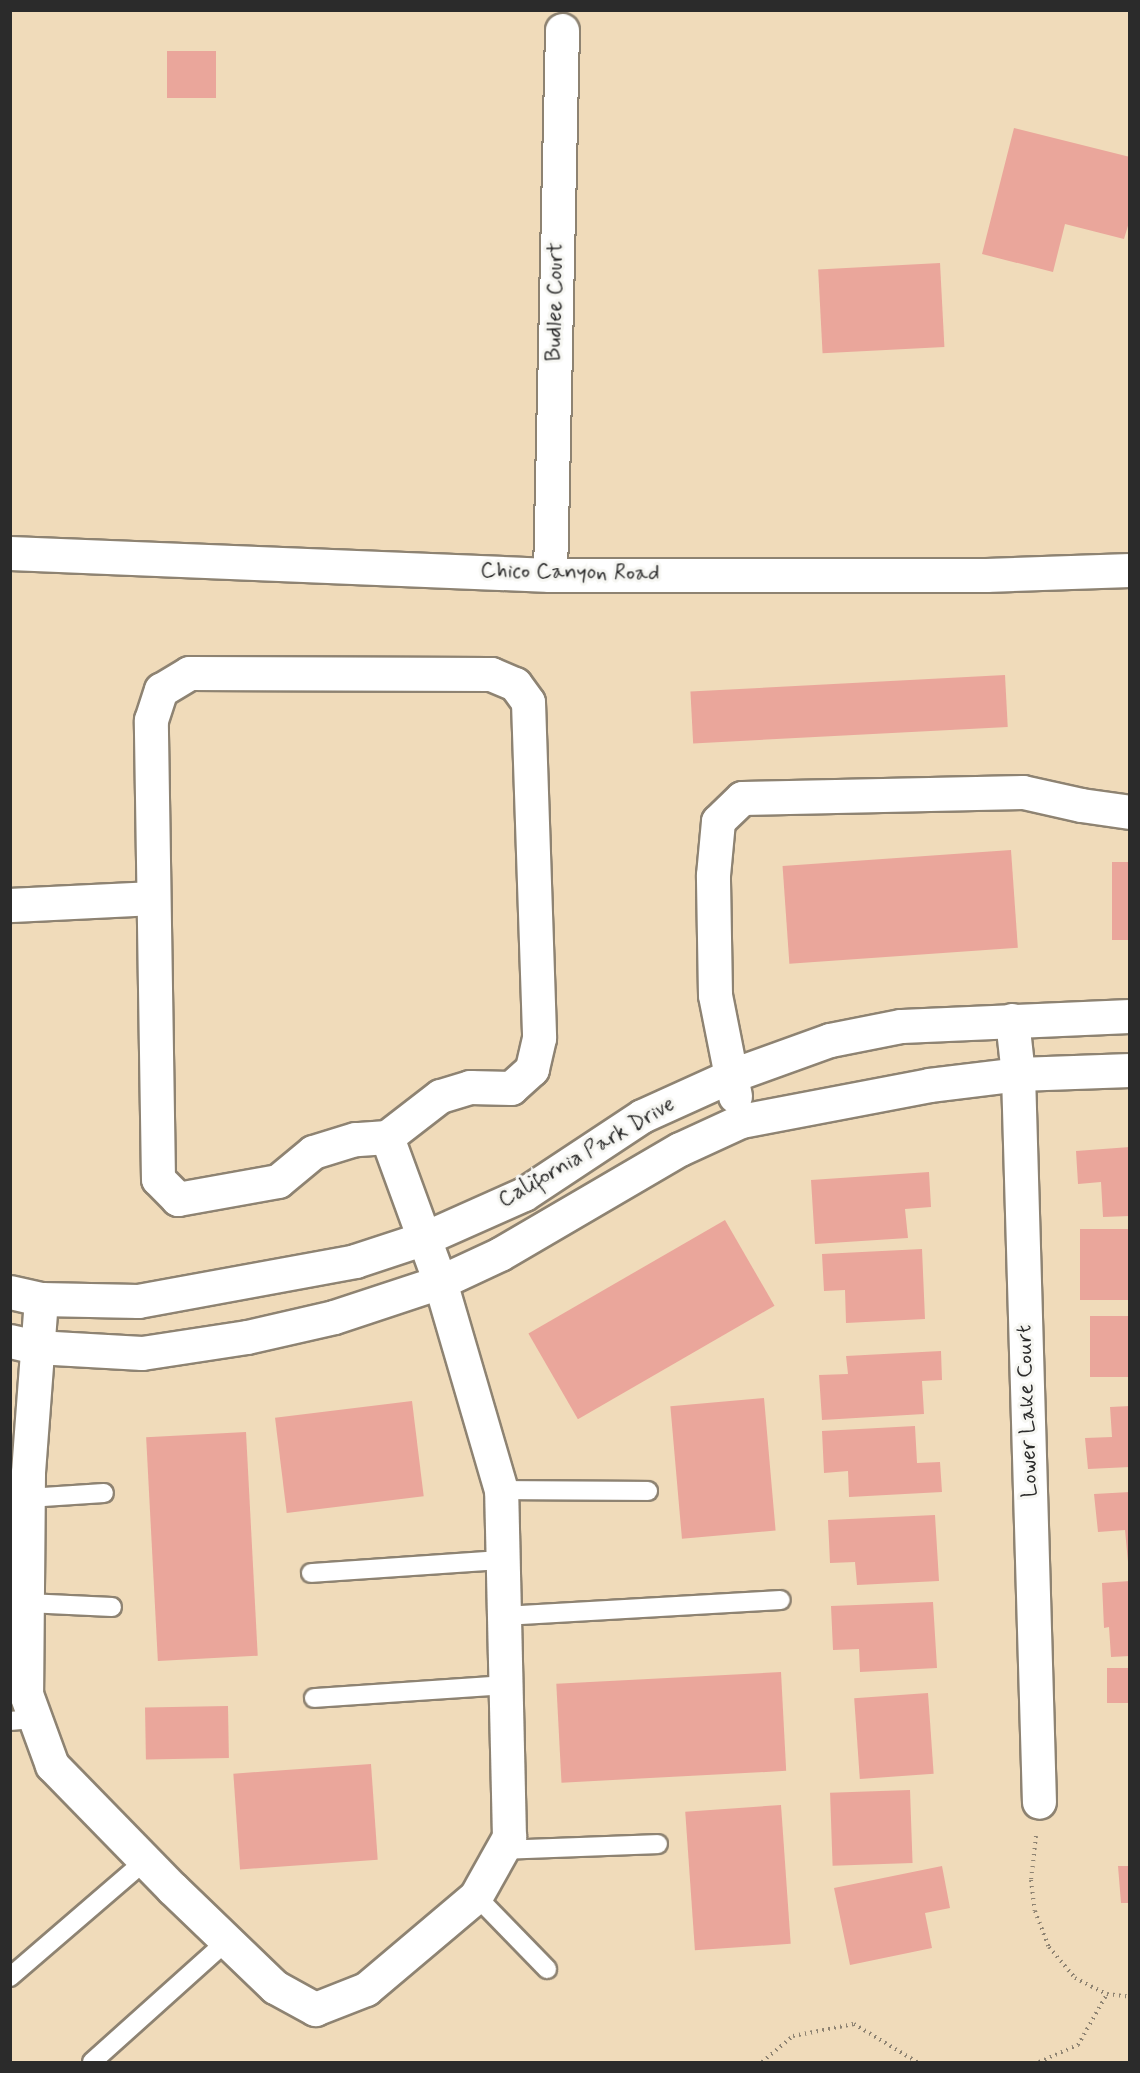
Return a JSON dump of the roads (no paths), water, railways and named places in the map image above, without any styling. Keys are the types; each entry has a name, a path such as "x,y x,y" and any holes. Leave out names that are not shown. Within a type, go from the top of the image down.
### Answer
{"street":[{"name":"Budlee Court","path":"550,575 562,30"},
{"name":"Chico Canyon Road","path":"10,553 550,575 986,575 1130,570"},
{"path":"189,673 491,674 515,684 528,702 539,1038 532,1069 511,1088 470,1088 440,1096 387,1137 355,1139 313,1152 278,1181 178,1199 158,1179 151,720 161,690 189,673"},
{"path":"741,1121 715,995 713,875 718,821 741,798 1023,792 1081,805 1130,812"},
{"path":"10,905 153,898"},
{"name":"California Park Drive","path":"26,1296 138,1301 355,1261 425,1238 524,1194 642,1116 730,1076 830,1040 901,1026 1130,1016"},
{"name":"Lower Lake Court","path":"1012,1020 1018,1074 1040,1802"},
{"name":"California Park Drive","path":"23,1344 142,1353 236,1339 334,1317 440,1282 500,1254 680,1149 741,1121 918,1087 1018,1074 1130,1070"},
{"path":"26,1296 23,1344 22,1596 26,1694 23,1720 52,1765 145,1861 275,1987 315,2009 366,1989 476,1896 508,1837 501,1490 440,1282 387,1137"}],"lane":[{"path":"22,1481 104,1493"},
{"path":"501,1490 648,1491"},
{"path":"311,1573 503,1560"},
{"path":"22,1596 112,1607"},
{"path":"504,1616 781,1600"},
{"path":"314,1698 505,1685"},
{"path":"502,1850 658,1844"},
{"path":"10,1977 145,1861"},
{"path":"476,1896 547,1969"},
{"path":"93,2062 226,1941"}]}
